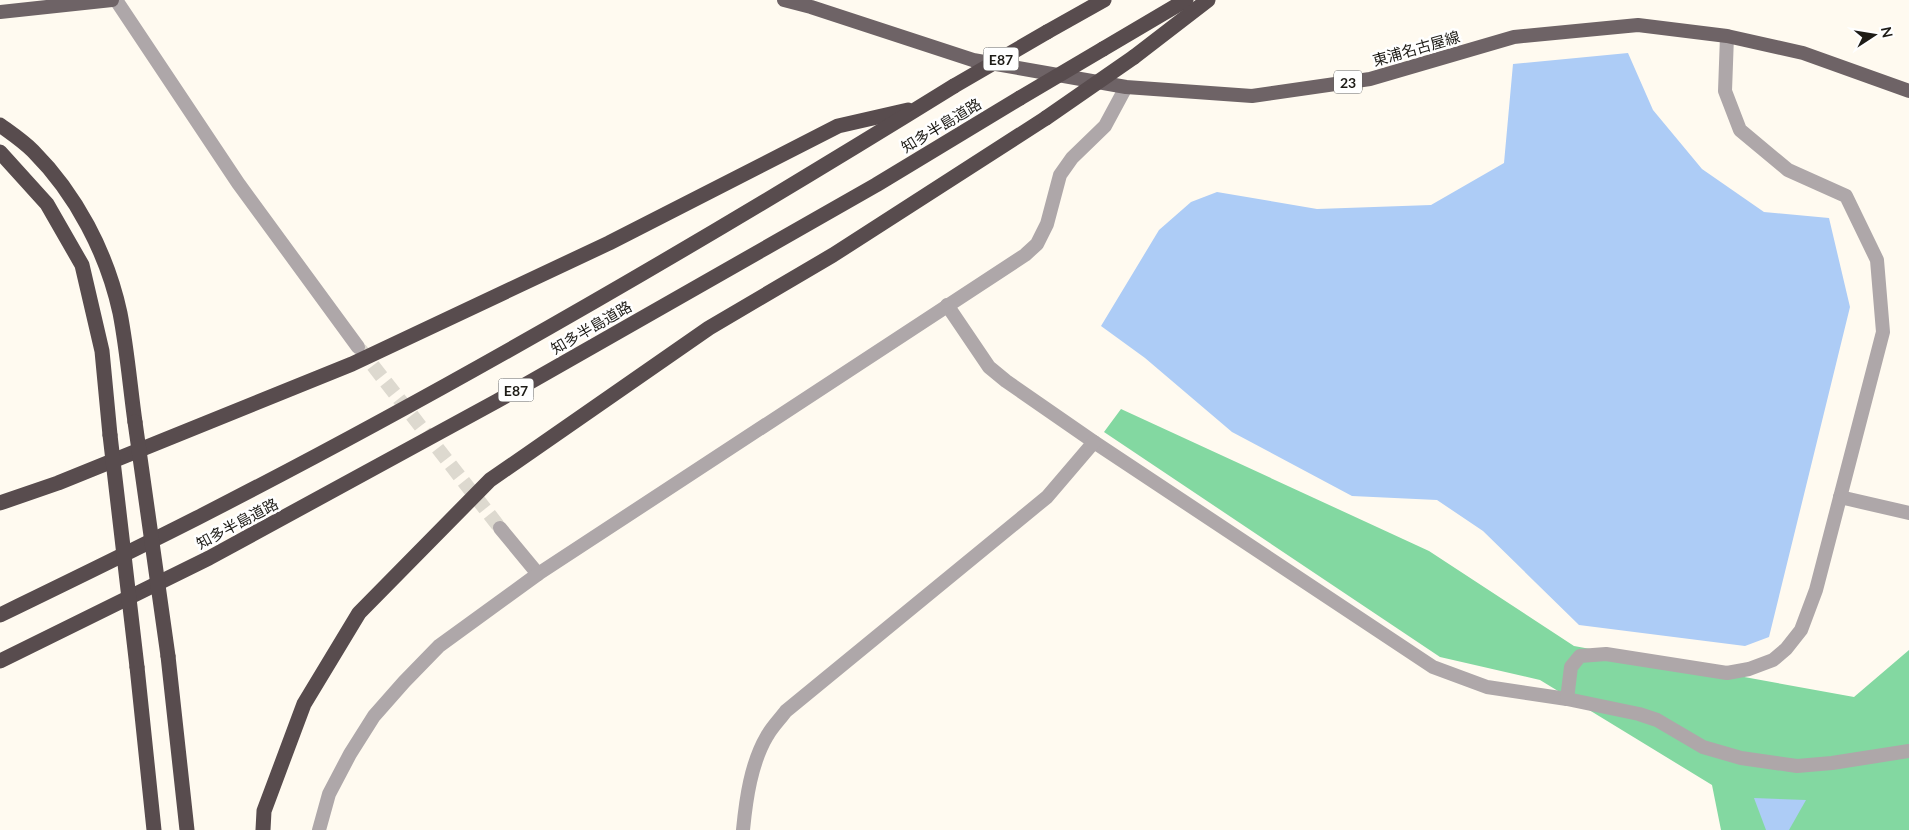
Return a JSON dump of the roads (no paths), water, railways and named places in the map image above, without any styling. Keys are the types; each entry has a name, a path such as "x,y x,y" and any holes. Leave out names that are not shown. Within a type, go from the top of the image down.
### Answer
{"highway":[{"name":"知多半島道路","path":"0,615 197,518 475,368 683,250 954,86 1104,0"},
{"name":"知多半島道路","path":"0,661 209,558 497,401 876,185 1186,0"},
{"path":"263,830 264,811 304,704 359,613 490,480 710,328 832,255 1046,118 1134,57 1208,0"},
{"path":"0,502 58,483 352,364 609,243 838,126 920,107"},
{"path":"0,125 32,150 59,180 87,224 107,268 120,312 168,656 187,830"},
{"path":"0,152 47,204 82,265 102,351 154,830"}],"main road":[{"path":"0,12 114,0"},
{"name":"東浦名古屋線","path":"784,0 973,60 1126,87 1252,96 1370,79 1514,37 1638,25 1727,36 1803,53 1909,91"}],"street":[{"path":"114,0 238,183 358,347"},
{"path":"1567,698 1571,667 1580,656 1606,654 1727,673 1749,669 1773,660 1786,650 1801,630 1816,590 1883,332 1878,260 1846,196 1788,170 1740,130 1725,91 1727,36"},
{"path":"319,830 329,794 350,754 374,716 439,646 538,574 1019,260 1037,244 1047,224 1060,175 1072,158 1105,126 1126,87"},
{"path":"948,305 990,367 1006,381 1094,442 1433,667 1486,687 1567,698 1639,714 1656,720 1703,747 1771,764 1796,766 1832,763 1909,751"},
{"path":"743,830 747,798 755,764 767,736 786,711 1047,497 1094,442"},
{"path":"1840,497 1909,513"},
{"path":"500,528 538,574"}],"water":[{"path":"1628,53 1653,110 1702,169 1764,212 1829,218 1850,307 1769,637 1745,646 1579,625 1483,531 1437,500 1352,496 1232,432 1145,358 1101,326 1159,230 1191,202 1217,192 1317,209 1431,205 1504,163 1513,64"},
{"path":"1754,798 1806,800 1789,830 1766,830"}],"tunnel":[{"path":"360,349 500,528"}]}
